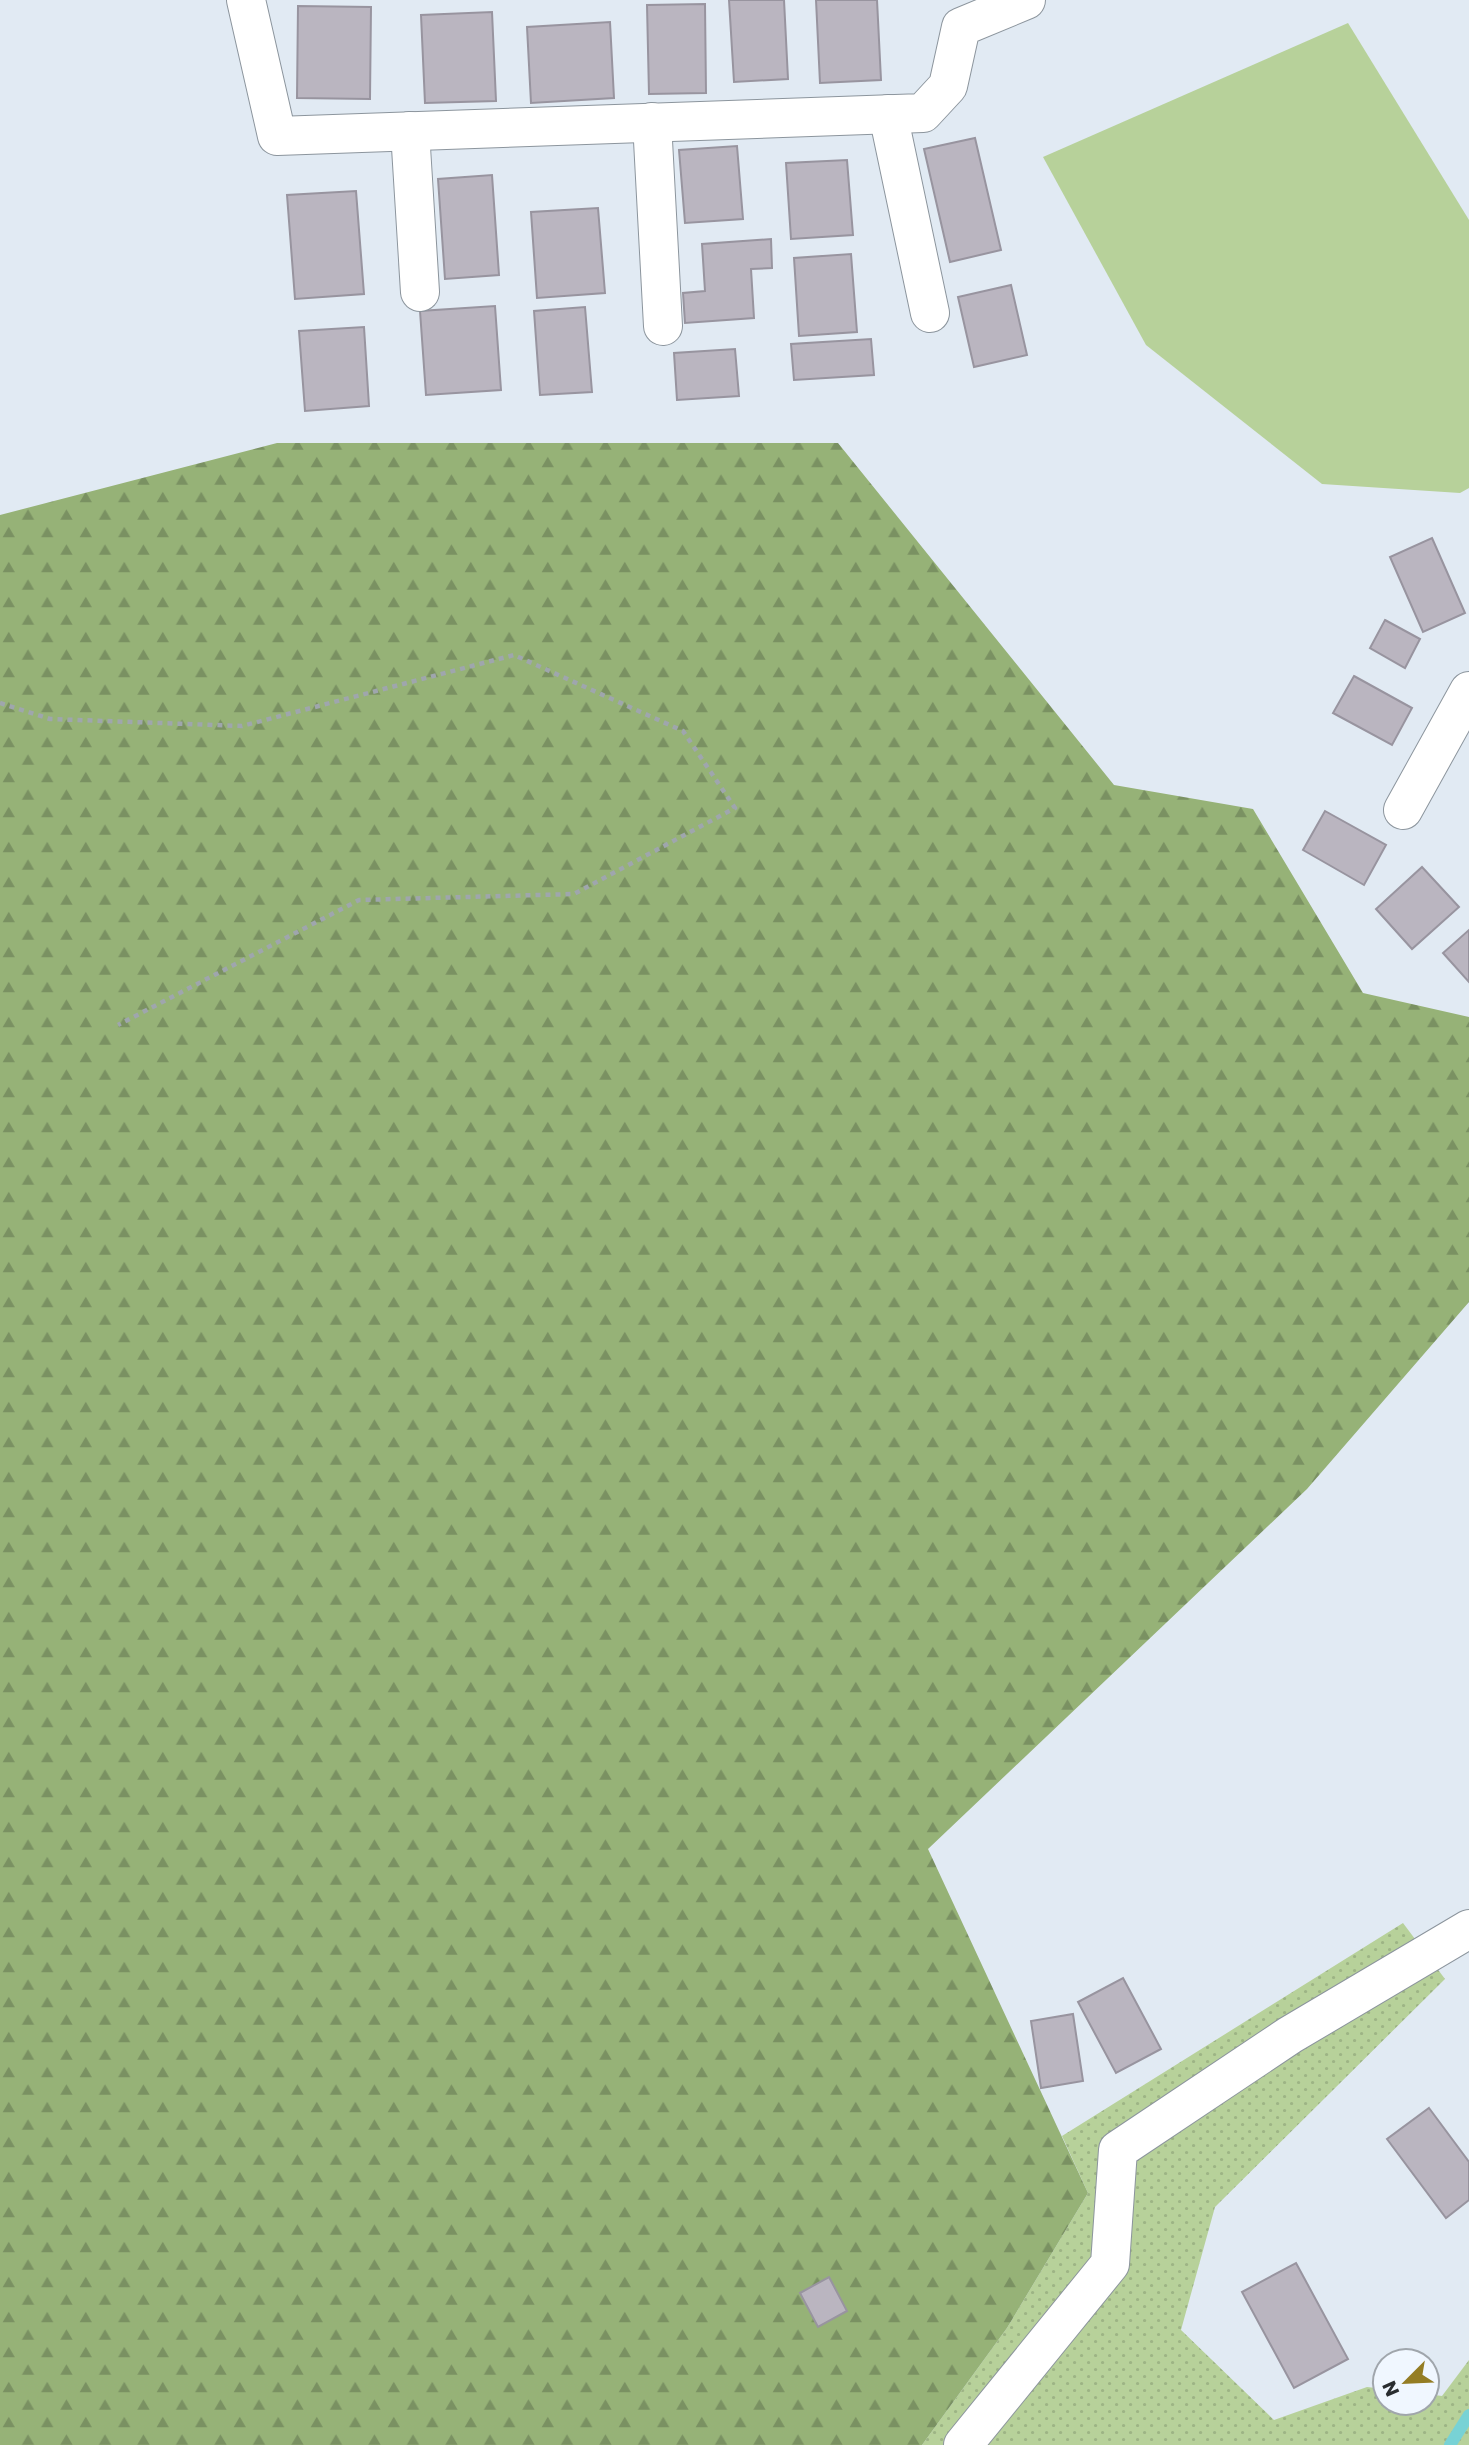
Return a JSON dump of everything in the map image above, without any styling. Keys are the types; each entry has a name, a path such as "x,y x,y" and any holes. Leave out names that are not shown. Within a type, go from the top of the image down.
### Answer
{"street":[{"path":"246,0 277,136 923,113 948,86 961,27 1026,0"},
{"path":"888,114 930,313"},
{"path":"652,122 663,326"},
{"path":"410,131 420,292"},
{"path":"1403,810 1469,691"},
{"path":"963,2445 1110,2264 1118,2150 1290,2035 1469,1929"}],"path":[{"path":"0,703 50,719 242,726 514,655 683,731 735,808 574,894 359,900 118,1025"}],"green space":[{"path":"1348,23 1469,220 1469,488 1460,493 1322,484 1146,345 1043,157"},
{"path":"277,443 838,443 1114,785 1253,809 1363,993 1469,1017 1469,1302 1307,1489 928,1849 1088,2193 1007,2328 922,2445 0,2445 0,515"},
{"path":"1403,1923 1445,1979 1215,2207 1181,2330 1274,2420 1367,2387 1371,2387 1371,2417 1441,2417 1441,2396 1469,2360 1469,2445 922,2445 1007,2328 1088,2193 1062,2136"}],"building":[{"path":"729,0 784,0 788,79 734,82"},
{"path":"816,0 877,0 881,80 820,83"},
{"path":"705,4 706,93 649,94 647,5"},
{"path":"298,6 371,7 370,99 297,98"},
{"path":"492,12 496,101 425,103 421,15"},
{"path":"610,22 614,98 531,103 527,27"},
{"path":"975,138 1001,250 950,262 924,149"},
{"path":"737,146 743,219 685,223 679,150"},
{"path":"847,160 853,235 791,239 786,163"},
{"path":"492,175 499,275 445,279 438,179"},
{"path":"356,191 364,294 295,299 287,195"},
{"path":"598,208 605,293 537,298 531,212"},
{"path":"771,239 772,268 751,269 754,318 685,323 683,293 705,291 702,244"},
{"path":"851,254 857,332 799,336 794,258"},
{"path":"1011,285 1027,355 974,367 958,297"},
{"path":"495,306 501,390 426,395 420,311"},
{"path":"585,307 592,392 540,395 534,311"},
{"path":"364,327 369,406 305,411 299,331"},
{"path":"871,339 874,375 794,380 791,344"},
{"path":"735,349 739,396 677,400 674,353"},
{"path":"1432,538 1465,613 1423,632 1390,557"},
{"path":"1385,620 1420,639 1405,668 1370,648"},
{"path":"1354,676 1412,708 1392,745 1333,713"},
{"path":"1325,811 1386,845 1364,885 1303,850"},
{"path":"1422,867 1459,907 1412,949 1376,909"},
{"path":"1469,930 1469,982 1443,953"},
{"path":"1123,1978 1161,2049 1116,2073 1078,2002"},
{"path":"1073,2014 1083,2081 1041,2088 1031,2021"},
{"path":"1429,2108 1469,2162 1469,2200 1446,2218 1387,2139"},
{"path":"1296,2263 1348,2359 1294,2388 1242,2292"},
{"path":"829,2277 847,2311 818,2327 800,2293"}],"waterway":[{"path":"1450,2445 1469,2415"}]}
